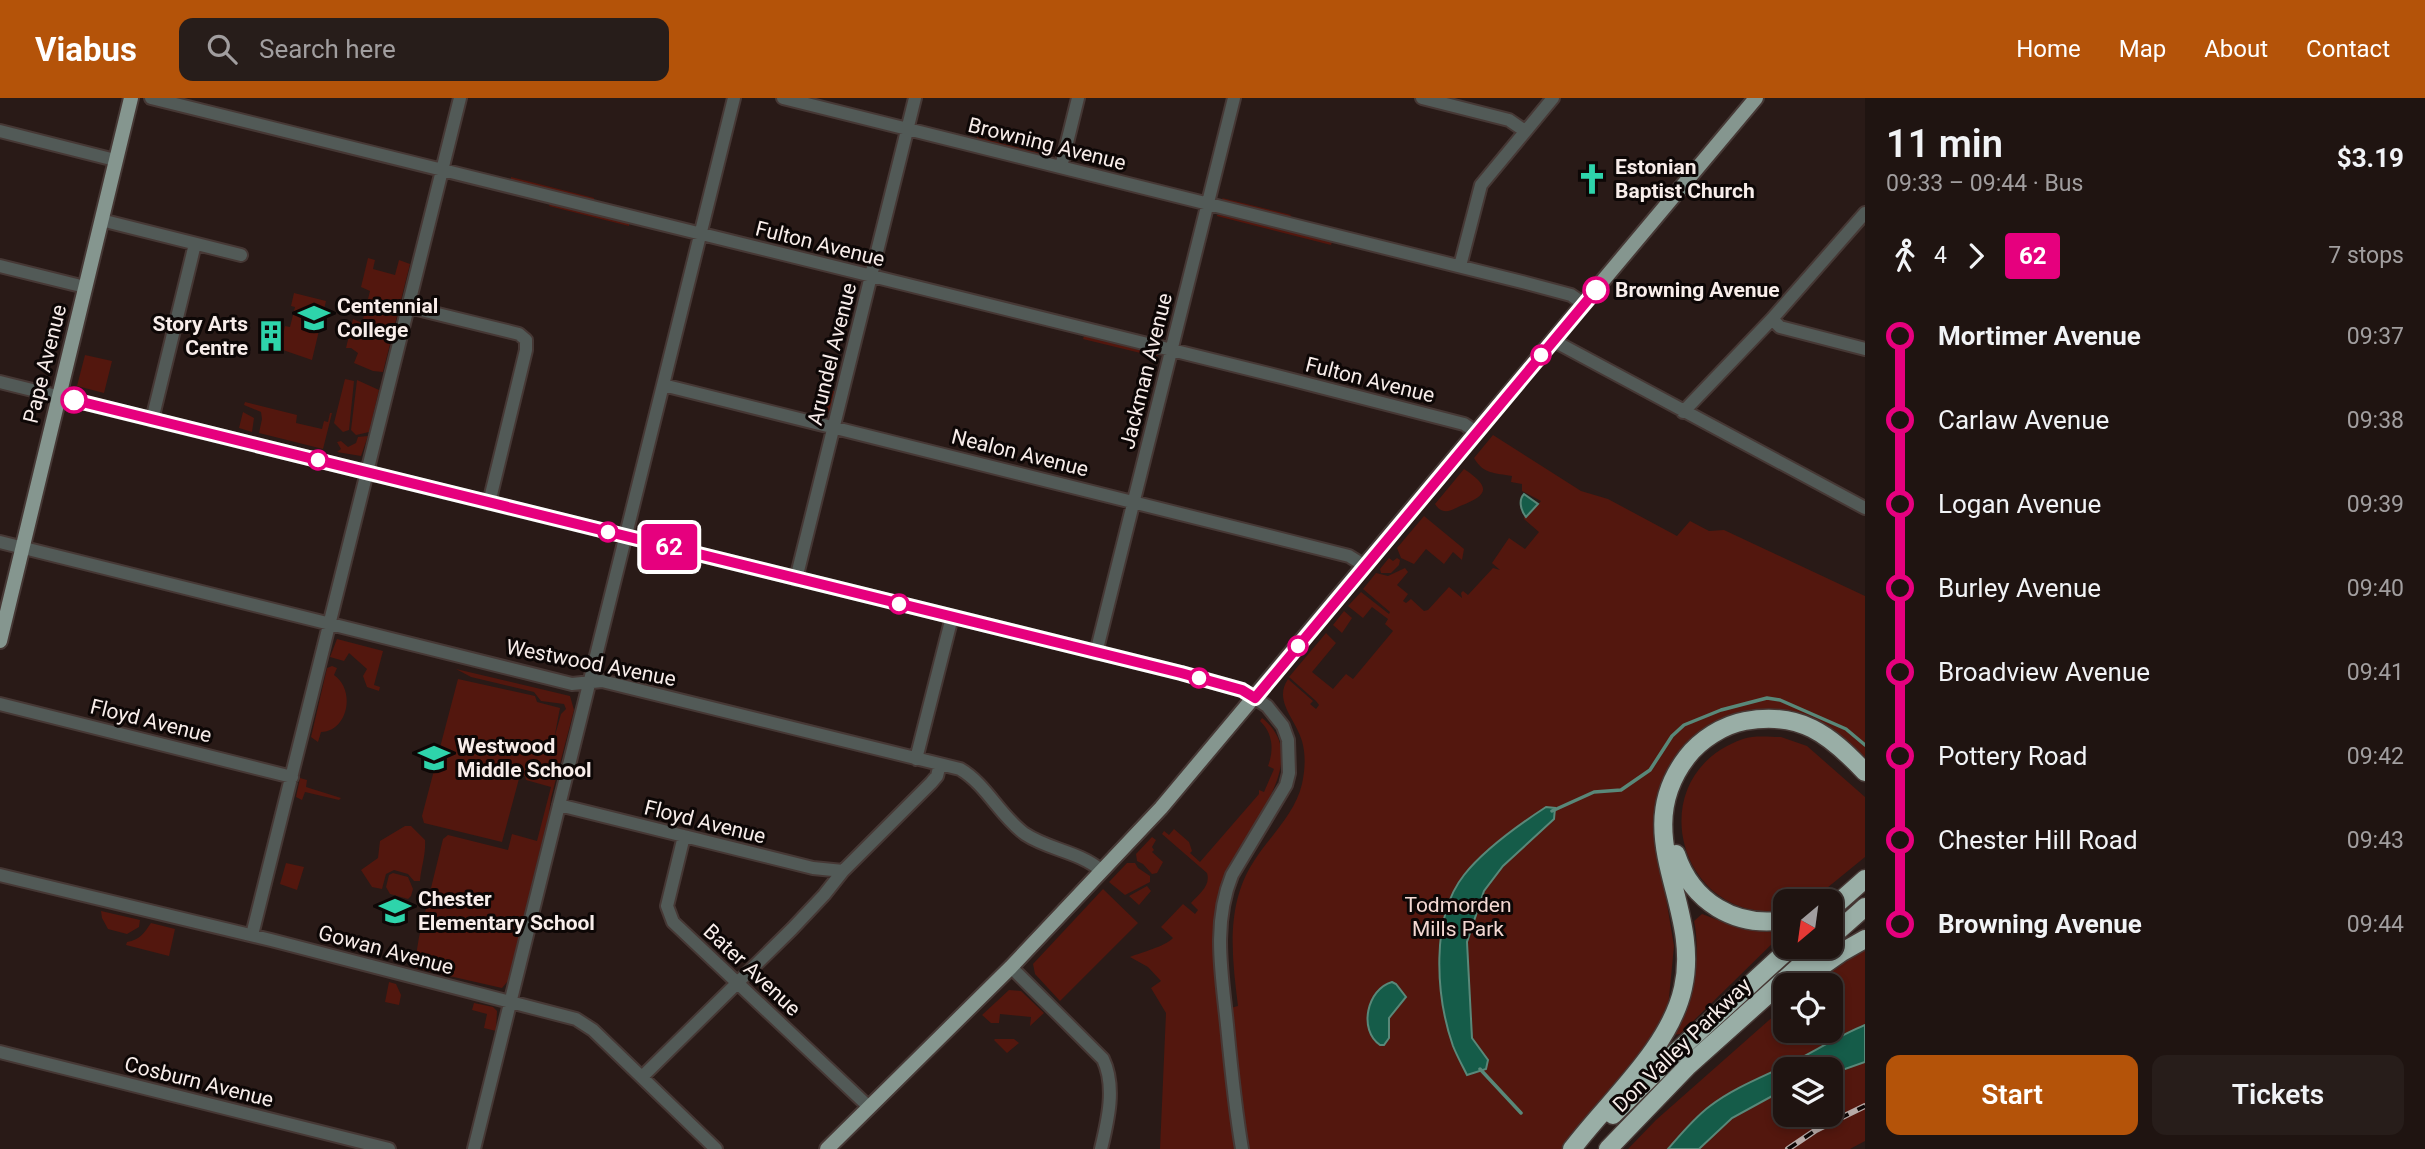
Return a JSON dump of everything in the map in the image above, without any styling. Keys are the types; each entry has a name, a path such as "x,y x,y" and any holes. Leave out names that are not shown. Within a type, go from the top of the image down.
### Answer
{"highway":[{"path":"1572,1149 1663,1038 1683,990 1687,963 1686,935 1666,857 1662,826 1668,790 1686,759 1706,739 1729,726 1754,720 1783,719 1810,726 1826,735 1865,772"},
{"path":"1773,920 1753,921 1729,915 1708,902 1687,880 1675,850 1671,827 1674,800 1686,774 1704,752 1724,738 1745,730 1778,728 1799,731 1819,741 1865,785"},
{"path":"1843,892 1863,880"},
{"path":"1843,898 1863,880"},
{"path":"1843,926 1865,907"},
{"path":"1812,973 1865,939"},
{"name":"Don Valley Parkway","path":"1583,1149 1624,1103 1778,959"},
{"name":"Don Valley Parkway","path":"1608,1149 1688,1066 1807,959"},
{"path":"1752,1008 1773,997"}],"main road":[{"name":"Pape Avenue","path":"0,641 131,98"},
{"path":"827,1149 1011,967 1185,780 1756,98"}],"street":[{"name":"Fulton Avenue","path":"152,98 1172,350 1464,424 1476,432"},
{"path":"252,935 460,98"},
{"path":"474,1149 734,98"},
{"name":"Browning Avenue","path":"783,98 1460,266 1571,295 1584,304"},
{"name":"Arundel Avenue","path":"796,579 915,98"},
{"path":"1061,167 1078,98"},
{"name":"Jackman Avenue","path":"1096,653 1234,98"},
{"path":"1422,98 1509,120 1525,131"},
{"path":"1460,266 1481,185 1552,98"},
{"path":"0,131 115,160"},
{"path":"1684,412 1772,319 1865,213"},
{"path":"101,220 241,255"},
{"path":"152,420 195,244"},
{"path":"0,266 85,287"},
{"path":"409,307 519,334 526,340 526,350 489,503"},
{"path":"1772,319 1780,327 1865,349"},
{"path":"1553,341 1865,508"},
{"path":"0,382 1096,653 1242,690 1255,698 1267,706 1283,726 1289,751 1289,773 1277,803 1248,845 1232,875 1226,889 1219,928 1233,1096 1242,1149"},
{"name":"Nealon Avenue","path":"663,385 1349,556 1365,566"},
{"name":"Westwood Avenue","path":"0,542 572,684 602,681 940,764 965,772 1022,832 1081,856 1102,871"},
{"path":"916,758 952,617"},
{"name":"Floyd Avenue","path":"0,704 292,777"},
{"path":"642,1077 800,920 843,871 931,783 937,776 940,764"},
{"name":"Floyd Avenue","path":"559,805 813,869 843,871"},
{"name":"Bater Avenue","path":"684,836 668,898 669,914 673,922 869,1107"},
{"name":"Gowan Avenue","path":"0,875 252,935 576,1019 593,1030 716,1149"},
{"path":"1011,967 1103,1059 1110,1073 1108,1113 1101,1149"},
{"name":"Cosburn Avenue","path":"0,1052 389,1149"}],"green space":[{"path":"977,137 1051,156 1051,158 977,140"},
{"path":"511,177 594,198 594,200 511,180"},
{"path":"1222,198 1291,215 1289,218 1225,202"},
{"path":"550,204 629,223 629,226 549,206"},
{"path":"1217,215 1220,215 1332,242 1331,245"},
{"path":"368,258 375,260 373,269 395,275 399,260 410,264 383,372 354,363 358,353 346,348 353,319 362,323 370,291 361,287"},
{"path":"294,293 326,301 312,360 280,349 285,326 290,327 295,307 291,306"},
{"path":"1084,336 1158,355 1157,357 1083,339"},
{"path":"85,355 112,361 104,393 77,386"},
{"path":"345,379 354,381 349,430 343,432 334,423"},
{"path":"357,380 379,390 369,432 356,435 351,430"},
{"path":"826,390 835,391 831,408 826,415 817,415"},
{"path":"245,402 297,415 296,423 322,429 324,421 328,422 332,413 323,449 259,433 261,412 244,405"},
{"path":"243,412 254,418 252,432 239,428"},
{"name":"Todmorden Mills Park","path":"1493,435 1581,491 1608,499 1677,536 1690,521 1709,531 1724,530 1865,596 1865,761 1842,741 1743,716 1672,767 1662,874 1674,946 1668,1008 1652,1040 1562,1149 1160,1149 1166,1013 1151,988 1161,981 1148,967 1130,957 1159,947 1173,938 1161,927 1183,904 1195,914 1198,910 1191,903 1204,890 1208,878 1207,873 1162,834 1164,831 1169,835 1174,829 1189,842 1192,851 1190,853 1200,862 1259,794 1259,790 1264,792 1274,769 1268,766 1271,742 1268,731 1260,721 1262,718 1278,737 1282,758 1277,780 1226,874 1219,894 1213,931 1219,1011 1238,1006 1233,932 1238,895 1254,861 1294,805 1304,773 1303,746 1284,702 1284,687 1288,679 1313,701 1310,704 1316,709 1319,705 1316,701 1289,677 1326,633 1336,643 1312,672 1333,689 1346,674 1353,679 1393,631 1385,624 1388,619 1372,607 1363,618 1348,606 1361,592 1389,614 1390,612 1363,589 1376,573 1388,576 1405,568 1408,572 1397,585 1408,594 1403,601 1406,603 1411,599 1424,611 1449,587 1462,598 1463,591 1468,595 1493,568 1500,570 1492,563 1509,538 1525,549 1539,532 1524,516 1527,517 1541,501 1522,491 1522,484 1511,482 1512,476 1490,472 1481,467 1474,458"},
{"path":"368,436 361,456 337,452 341,449 337,442 341,441 348,447 356,443 358,437"},
{"path":"1464,469 1479,481 1483,490 1481,494 1452,510 1441,510 1435,504"},
{"path":"1424,516 1464,549 1462,560 1453,552 1444,564 1426,549 1414,564 1401,558 1397,548"},
{"path":"1389,558 1393,561 1397,558 1400,560 1399,565 1391,573 1381,573 1380,569"},
{"path":"1344,611 1352,618 1342,633 1333,625"},
{"path":"337,639 383,651 374,685 380,687 379,691 367,687 363,676 367,669 349,653 344,661 330,657"},
{"path":"327,668 337,668 334,675 345,690 346,709 338,725 321,732 318,742 311,737"},
{"path":"456,669 570,696 574,710 508,981 502,988 414,968 419,937 443,839 448,835 508,850 512,834 537,841 551,787 526,780 525,776 520,775 502,842 424,823 422,816 458,679 535,696 537,702 560,708 554,739 561,714 566,709 564,704 541,701 534,692 471,677"},
{"path":"1781,737 1807,746 1865,797 1865,857 1826,889 1773,889 1773,910 1748,909 1719,895 1697,873 1684,844 1682,814 1690,784 1710,758 1743,739"},
{"path":"300,778 307,780 306,787 341,798 339,800 305,792 302,800 296,797"},
{"path":"405,826 411,826 425,840 420,881 414,881 408,874 394,870 386,874 382,889 372,887 361,870 378,858 380,841"},
{"path":"1152,837 1156,840 1152,852 1163,862 1157,873 1152,874 1137,861 1136,854"},
{"path":"286,863 304,867 297,890 280,884"},
{"path":"1127,863 1135,863 1150,876 1150,882 1125,895 1109,882"},
{"path":"393,873 408,877 413,889 408,899 390,894 386,887 389,875"},
{"path":"1147,886 1151,891 1139,905 1129,896"},
{"path":"1103,889 1138,923 1060,1001 1035,974 1033,964"},
{"path":"101,911 140,920 139,927 127,934 108,929"},
{"path":"1702,914 1742,929 1773,931 1773,943 1680,1034 1673,1035 1690,994 1696,965 1694,921"},
{"path":"151,923 175,929 169,956 126,945 141,936"},
{"path":"1865,947 1865,1141 1850,1149 1628,1149 1656,1120 1773,1017 1773,1043 1843,1043 1843,973 1826,973"},
{"path":"389,982 396,984 401,995 399,1005 385,1002"},
{"path":"1009,990 1021,991 1044,1013 1030,1026 1031,1017 1000,1014 999,1023 991,1023 982,1015"},
{"path":"474,1003 493,1007 497,1011 496,1031 484,1028 487,1014 472,1010"},
{"path":"995,1039 1014,1039 1019,1043 1007,1053"}],"shaded area":[{"path":"1524,494 1538,504 1526,517 1521,505"},
{"path":"1546,807 1555,808 1554,819 1503,866 1484,891 1467,942 1472,1038 1488,1060 1486,1069 1467,1075 1447,1026 1440,982 1441,935 1446,913 1453,893 1472,866 1502,838"},
{"path":"1392,982 1406,997 1389,1018 1389,1038 1384,1045 1380,1045 1369,1030 1368,1010 1376,993"},
{"path":"1865,1025 1865,1062 1843,1070 1843,1057 1802,1057 1828,1043 1843,1043 1843,1035"},
{"path":"1773,1072 1773,1096 1732,1118 1699,1149 1668,1149 1710,1106"}],"waterway":[{"path":"1552,811 1594,792 1621,790 1650,770 1672,736 1684,725 1721,710 1767,698 1780,700 1846,729 1865,745"},
{"path":"1480,1069 1521,1113"}],"railway":[{"path":"1788,1149 1816,1130 1865,1106"}],"bus line":[{"name":"62","path":"74,400 1181,673 1242,690 1255,698 1596,290"}],"place":[{"name":"Estonian Baptist Church","path":"1592,179"},
{"name":"Browning Avenue","path":"1596,290"},
{"name":"Centennial College","path":"314,318"},
{"name":"Story Arts Centre","path":"271,336"},
{"name":"Westwood Middle School","path":"434,758"},
{"name":"Chester Elementary School","path":"395,911"}]}
